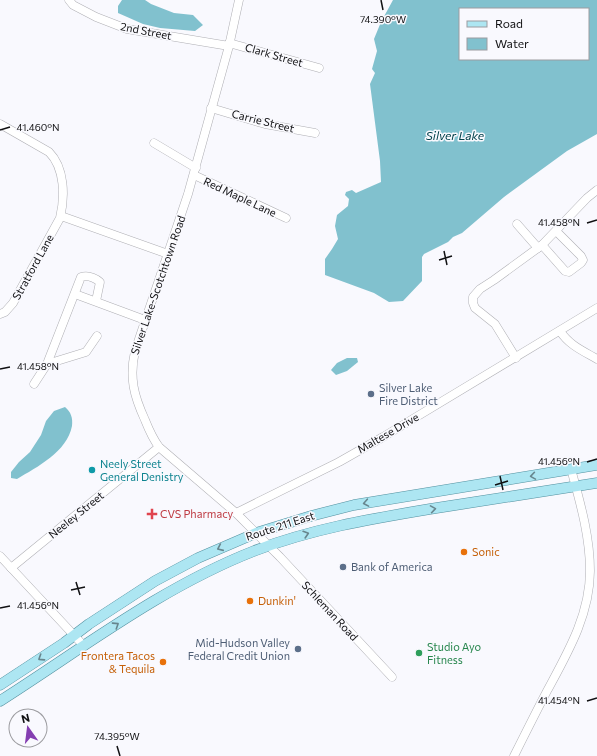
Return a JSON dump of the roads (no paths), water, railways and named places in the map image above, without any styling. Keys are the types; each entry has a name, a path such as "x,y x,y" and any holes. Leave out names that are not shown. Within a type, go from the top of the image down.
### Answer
{"main road":[{"name":"Route 211 East","path":"0,685 74,636 89,624 174,570 256,533 311,516 354,506 597,465"},
{"name":"Route 211 East","path":"0,701 176,588 212,569 269,546 314,532 362,520 597,483"}],"street":[{"name":"2nd Street","path":"69,0 74,5 96,17 127,29 229,44"},
{"name":"Silver Lake-Scotchtown Road","path":"239,0 229,44 195,171 135,352 132,366 132,380 139,407 159,447 236,514 269,546"},
{"name":"Clark Street","path":"229,44 319,68"},
{"name":"Carrie Street","path":"211,108 265,124 315,133"},
{"name":"Stratford Lane","path":"0,124 49,152 60,170 62,185 61,216 21,290 5,312 0,314"},
{"name":"Red Maple Lane","path":"154,143 195,171 286,218"},
{"path":"516,358 495,324 475,308 473,303 474,297 480,289 540,247 587,198 597,190"},
{"path":"61,216 168,254"},
{"path":"517,224 565,271 573,271 583,260 581,256 556,231"},
{"path":"34,384 48,364 81,277 85,276 96,279 100,282 96,301"},
{"path":"75,294 145,320"},
{"name":"Maltese Drive","path":"236,514 339,462 516,358 597,308"},
{"path":"560,331 566,339 576,347 597,359"},
{"path":"48,364 86,352 97,336"},
{"name":"Neeley Street","path":"11,568 159,447"},
{"path":"514,756 571,645 585,604 590,578 588,546 576,486 571,469"},
{"name":"Schleman Road","path":"269,546 392,677"},
{"path":"0,556 84,646"}],"water":[{"path":"122,0 145,0 174,13 193,15 203,25 195,31 160,28 143,24 118,13 118,6"},
{"name":"Silver Lake","path":"393,0 597,0 597,134 567,151 504,197 462,233 424,254 422,257 422,281 403,301 389,302 374,293 325,275 325,259 338,239 335,226 337,215 348,206 349,199 345,195 346,192 352,190 356,193 381,182 380,161 370,84 375,73 372,69 377,51 374,39"},
{"path":"347,358 357,358 358,362 347,371 336,375 331,370 337,363"},
{"path":"65,407 72,418 72,426 64,444 42,464 17,479 11,478 11,472 30,452 41,435 46,421 54,411"}],"place":[{"name":"Silver Lake Fire District","path":"371,394"},
{"name":"Neely Street General Denistry","path":"92,470"},
{"name":"CVS Pharmacy","path":"152,514"},
{"name":"Sonic","path":"464,552"},
{"name":"Bank of America","path":"343,567"},
{"name":"Dunkin'","path":"250,601"},
{"name":"Mid-Hudson Valley Federal Credit Union","path":"298,649"},
{"name":"Studio Ayo Fitness","path":"419,653"},
{"name":"Frontera Tacos & Tequila","path":"163,662"}]}
